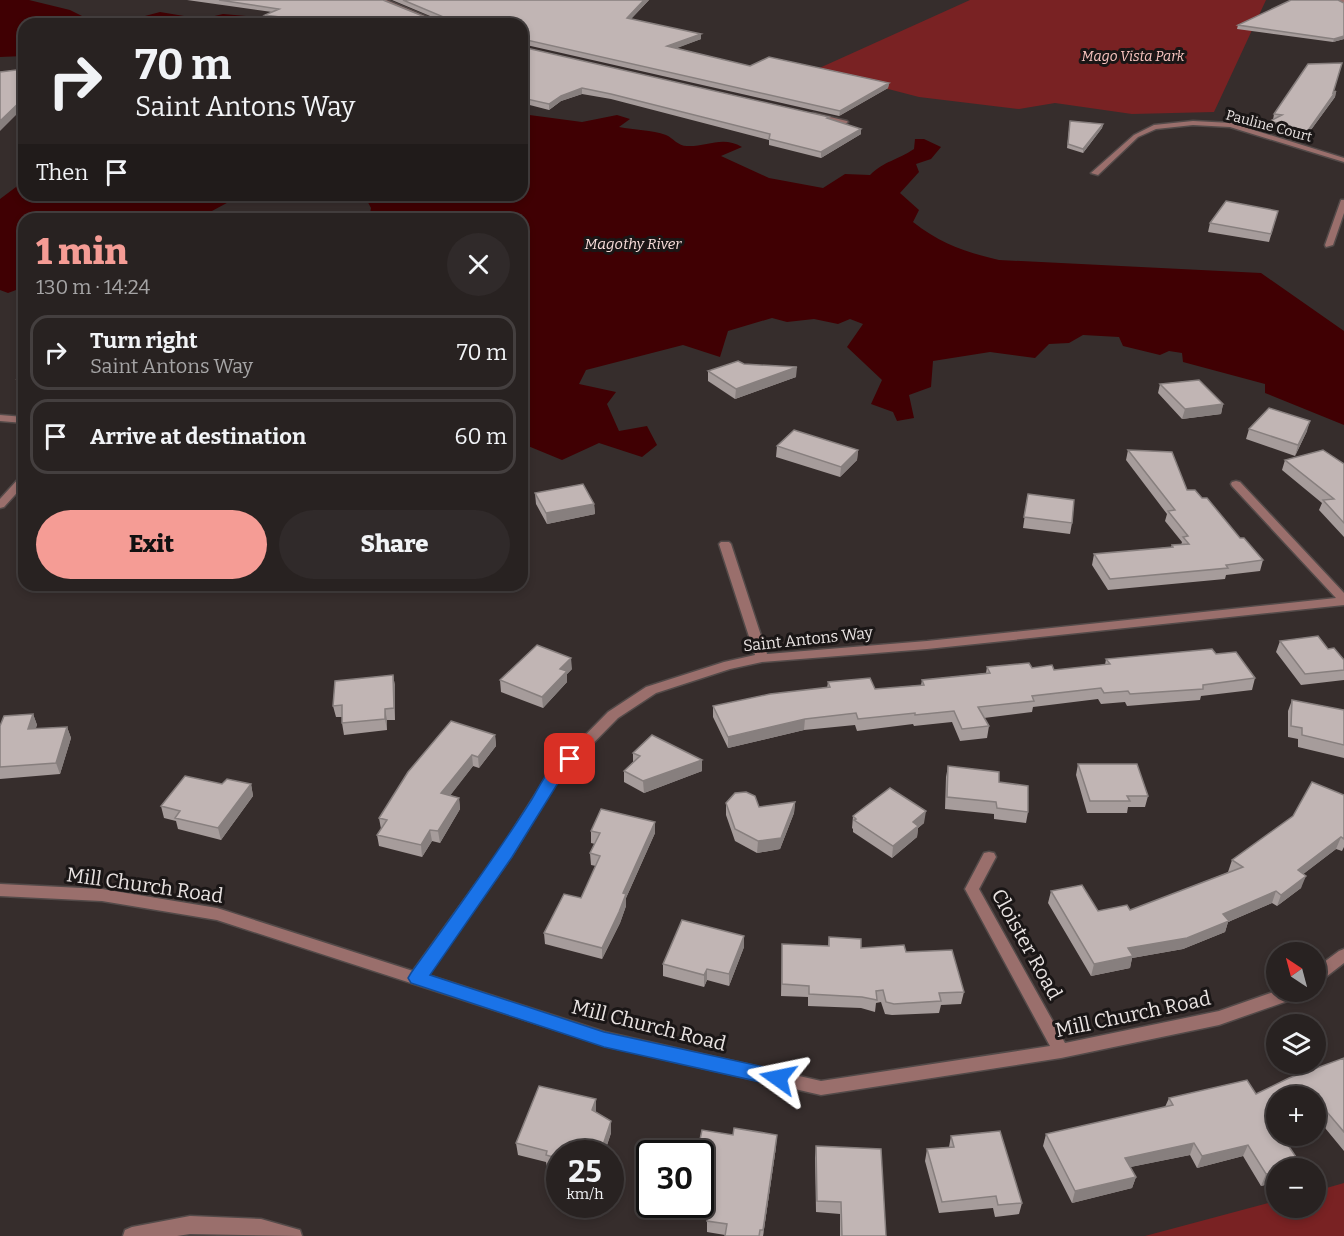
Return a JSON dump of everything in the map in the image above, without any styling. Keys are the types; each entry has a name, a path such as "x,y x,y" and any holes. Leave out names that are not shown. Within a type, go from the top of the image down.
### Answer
{"street":[{"path":"381,0 426,18"},
{"path":"1334,0 1344,2"},
{"path":"810,114 845,123"},
{"name":"Pauline Court","path":"1095,173 1136,136 1154,127 1193,123 1231,125 1344,160"},
{"path":"1329,245 1344,202"},
{"path":"0,418 18,420"},
{"path":"1236,484 1344,601"},
{"path":"0,505 18,485"},
{"path":"725,544 762,658"},
{"name":"Saint Antons Way","path":"417,978 506,853 555,774 613,715 651,690 728,665 762,658 927,645 1344,601"},
{"name":"Cloister Road","path":"989,857 972,889 1061,1051"},
{"name":"Mill Church Road","path":"0,890 102,895 217,914 604,1039 821,1088 1061,1051 1219,1018 1266,1001"},
{"path":"1326,969 1344,956"},
{"path":"132,1236 190,1225 261,1228 293,1236"}],"green space":[{"name":"Mago Vista Park","path":"970,0 1266,0 1214,112 1132,114 1055,103 1019,109 919,97 815,70"},
{"path":"1344,1183 1344,1236 1145,1236 1266,1204 1266,1218 1326,1218 1326,1188"}],"water":[{"path":"0,0 29,0 70,10 86,18 18,18 18,56 0,57"},
{"path":"160,12 196,18 138,18"},
{"path":"223,14 246,16 246,18 206,18"},
{"name":"Magothy River","path":"528,115 582,122 617,115 630,119 619,127 661,133 684,146 728,142 742,147 721,156 769,178 823,188 845,174 870,175 881,166 914,149 915,139 924,139 941,147 931,159 916,164 919,172 900,193 919,210 913,222 933,236 954,246 999,260 1261,273 1344,331 1344,425 1265,393 1265,384 1183,362 1182,353 1169,351 1160,355 1123,346 1119,337 1083,335 1069,343 1049,344 1035,358 990,352 933,361 931,387 909,395 914,418 897,421 893,412 871,404 882,380 847,347 863,324 850,319 838,324 814,319 787,322 772,318 728,331 720,357 683,345 586,370 579,384 616,392 607,404 619,431 647,426 657,445 642,457 599,443 562,460 528,446 528,213 370,213 371,208 367,201 528,201"},
{"path":"18,186 18,201 231,201 208,213 18,213 18,289 8,293 0,290 0,199"}],"building":[{"path":"219,0 383,0 428,18 287,18 265,15 279,9"},
{"path":"403,0 644,0 627,18 701,34 667,46 750,66 769,57 889,83 840,111 528,40 528,18 446,18"},
{"path":"1291,0 1338,0 1344,3 1344,36 1334,39 1238,25"},
{"path":"528,48 829,117 827,118 861,129 821,152 769,139 770,134 582,88 561,96 549,104 528,99"},
{"path":"1342,63 1333,93 1336,91 1307,132 1270,121 1282,115 1274,114 1308,64"},
{"path":"18,70 18,104 0,121 0,72"},
{"path":"1070,121 1103,124 1083,149 1068,144"},
{"path":"1226,201 1278,211 1271,234 1210,223"},
{"path":"738,361 744,364 797,367 736,389 708,371"},
{"path":"1199,380 1223,404 1185,409 1160,384"},
{"path":"1269,408 1310,421 1298,445 1249,429"},
{"path":"794,430 858,450 841,467 777,446"},
{"path":"1128,450 1172,452 1187,490 1195,490 1202,498 1207,498 1240,538 1244,538 1263,560 1226,565 1228,568 1110,579 1094,554 1189,544 1183,537 1188,536 1168,511 1175,510"},
{"path":"1323,450 1344,464 1344,523 1323,500 1334,499 1285,460"},
{"path":"583,484 594,504 546,513 535,493"},
{"path":"1028,494 1074,500 1072,523 1024,517"},
{"path":"1318,636 1328,649 1334,648 1344,660 1344,670 1305,674 1280,641"},
{"path":"537,645 571,658 560,669 567,671 542,697 500,680"},
{"path":"1212,649 1216,654 1236,652 1255,678 1203,685 1203,689 1130,694 1128,691 1104,693 1101,688 1032,696 1034,701 978,707 989,726 962,729 954,711 858,719 856,713 805,719 728,737 713,706 770,694 830,687 828,682 870,678 875,689 924,685 922,680 990,673 987,667 1029,663 1032,668 1052,665 1054,670 1110,664 1106,659"},
{"path":"393,675 394,708 385,709 385,719 342,723 342,705 333,706 335,681"},
{"path":"1292,700 1344,710 1344,745 1302,735 1302,728 1291,726"},
{"path":"33,714 28,729 67,727 56,763 0,767 0,726 4,716"},
{"path":"451,721 495,735 478,757 472,755 441,793 459,798 438,831 430,830 421,845 377,835 387,820 379,818 408,772"},
{"path":"652,735 702,760 643,781 624,771 640,756 633,753"},
{"path":"1078,764 1137,764 1148,796 1127,796 1130,801 1090,801"},
{"path":"948,766 999,772 999,782 1028,786 1028,812 997,808 996,802 947,797"},
{"path":"185,776 222,784 227,779 251,784 218,828 175,818 180,811 161,806"},
{"path":"1312,782 1344,795 1344,839 1341,837 1298,870 1306,876 1281,895 1276,891 1223,914 1229,921 1187,938 1128,948 1133,956 1094,964 1051,891 1082,885 1098,911 1127,905 1130,910 1243,867 1232,860 1293,816"},
{"path":"890,788 926,811 913,822 918,826 893,846 854,820 856,819 853,816"},
{"path":"746,792 755,796 759,807 795,802 781,838 758,841 735,829 726,803 735,793"},
{"path":"601,809 655,822 623,893 626,894 602,948 544,933 564,894 581,898 600,856 590,853 600,833 591,831"},
{"path":"682,920 744,936 729,974 707,969 704,975 663,964"},
{"path":"829,937 861,939 861,948 904,945 906,952 952,950 964,992 939,993 941,1001 894,1004 886,1002 883,990 876,991 877,1000 809,994 809,986 782,984 782,944 829,946"},
{"path":"1344,1058 1344,1132 1326,1111 1326,1086 1272,1086 1300,1074 1326,1074 1326,1065"},
{"path":"1247,1080 1256,1094 1266,1089 1266,1146 1289,1146 1297,1158 1266,1158 1266,1174 1248,1145 1202,1156 1194,1143 1125,1158 1136,1177 1075,1191 1046,1134 1173,1105 1169,1098"},
{"path":"539,1086 596,1099 592,1110 611,1121 605,1140 546,1140 546,1151 516,1143"},
{"path":"734,1128 777,1135 763,1230 760,1230 759,1236 725,1236 727,1224 707,1221 708,1218 714,1218 714,1140 700,1140 702,1130 733,1135"},
{"path":"1000,1131 1022,1203 998,1205 996,1196 942,1202 927,1149 954,1147 951,1136"},
{"path":"816,1146 881,1149 886,1236 842,1236 841,1202 817,1201"}],"route":[{"path":"570,759 555,774 506,853 417,978 604,1039 778,1078"}]}
